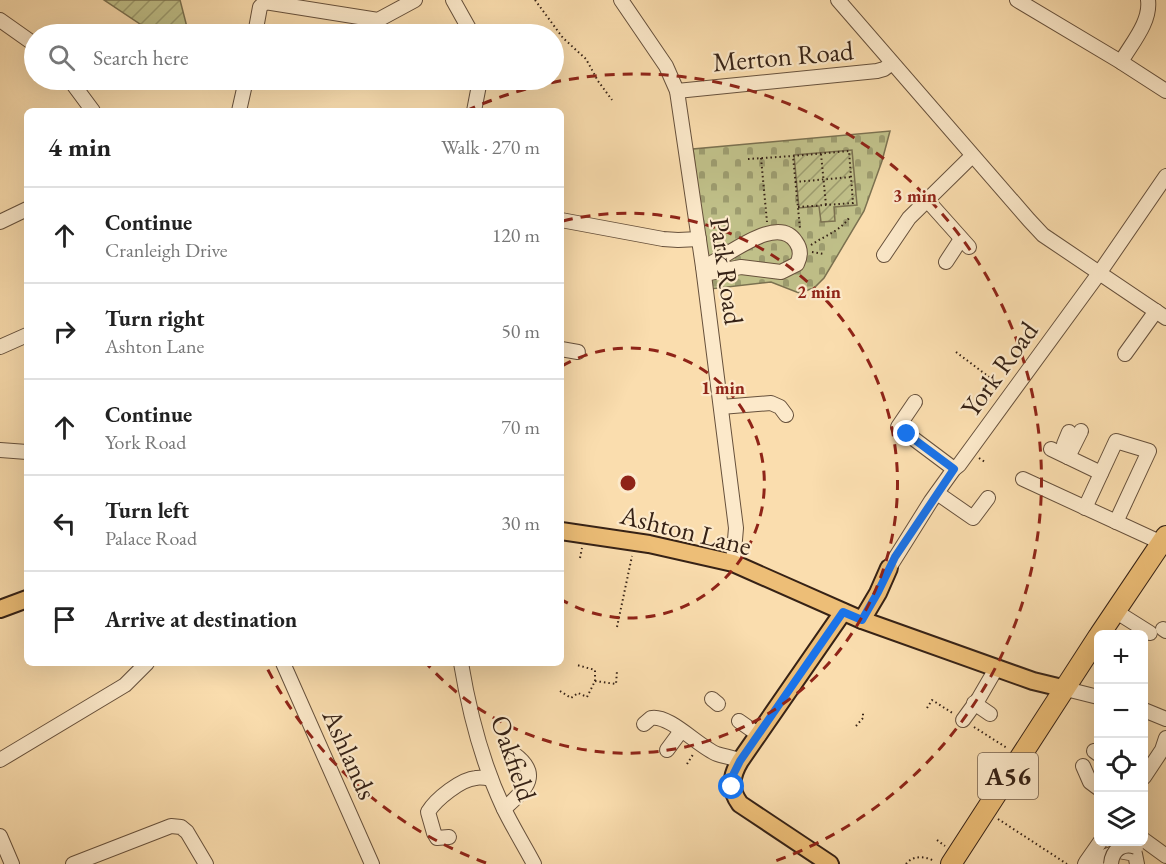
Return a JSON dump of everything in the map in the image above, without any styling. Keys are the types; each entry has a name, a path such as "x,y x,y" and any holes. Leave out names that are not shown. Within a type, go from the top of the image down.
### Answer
{"highway":[{"name":"A56","path":"1103,630 1161,548"},
{"name":"A56","path":"943,863 986,811 1094,644"}],"main road":[{"name":"Ashton Lane","path":"564,531 649,544 733,563 862,620 1038,683 1066,689"},
{"path":"862,620 889,568"},
{"path":"0,609 24,600"},
{"path":"830,864 740,804 733,793 735,773 843,612"}],"street":[{"path":"257,24 260,7 265,2 378,20 415,0"},
{"path":"453,0 466,24"},
{"name":"Park Road","path":"621,0 666,66 677,91 699,238 736,528 733,563"},
{"path":"838,0 1043,235 1161,314 1125,354"},
{"path":"1017,0 1166,92"},
{"path":"1120,62 1141,28 1147,14 1148,0"},
{"path":"0,20 24,37"},
{"name":"Merton Road","path":"677,91 877,71 892,63"},
{"path":"77,90 91,108"},
{"path":"240,108 244,90"},
{"path":"475,108 478,90"},
{"path":"884,255 909,218 972,156"},
{"name":"York Road","path":"889,568 954,469 1161,192 1166,176"},
{"path":"927,200 965,243 946,262"},
{"path":"0,222 24,210"},
{"path":"564,221 663,239 699,238"},
{"path":"768,233 786,233 803,245 800,258 791,269 773,272 741,267 703,270 754,238 768,233"},
{"path":"0,347 24,336"},
{"path":"564,350 578,352"},
{"path":"915,402 898,427 954,469"},
{"path":"721,407 771,403 780,407 786,415"},
{"path":"1068,457 1075,431"},
{"path":"1085,507 1116,441 1149,451 1116,522"},
{"path":"1051,449 1101,472"},
{"path":"0,450 24,452"},
{"path":"1023,479 1035,492 1085,507 1161,548"},
{"path":"937,493 974,518 988,498"},
{"path":"1115,611 1150,630"},
{"path":"0,760 125,685 144,666"},
{"name":"Ashlands","path":"284,666 372,864"},
{"name":"Oakfield","path":"462,666 490,778 534,864"},
{"path":"963,720 996,667"},
{"path":"1066,689 1094,696"},
{"path":"974,703 990,714"},
{"path":"1148,713 1164,721"},
{"path":"644,724 651,718 658,717 716,754 735,773"},
{"path":"739,721 759,735"},
{"path":"667,750 681,731"},
{"path":"1148,770 1162,750 1166,738"},
{"path":"504,809 526,786 530,773 528,766 514,754"},
{"path":"1083,766 1090,783 1094,786"},
{"path":"449,837 437,838 434,833 428,812 432,805 463,782 474,778 490,778"},
{"path":"73,864 171,826 181,827 187,832 206,864"},
{"path":"0,836 12,864"},
{"path":"1085,864 1097,846"},
{"path":"1085,864 1114,846 1135,854 1138,864"},
{"path":"1111,864 1112,858 1119,848 1124,846"},
{"path":"1138,864 1140,846"},
{"path":"1141,846 1146,864"},
{"path":"1147,846 1164,851"}],"path":[{"path":"535,0 553,24"},
{"path":"564,39 586,59 612,100"},
{"path":"748,159 849,151 853,203 798,207"},
{"path":"821,153 826,205"},
{"path":"793,156 803,245 837,229 849,218"},
{"path":"761,158 768,233"},
{"path":"795,182 851,177"},
{"path":"956,352 1010,393"},
{"path":"580,558 583,542"},
{"path":"617,627 628,566 634,550"},
{"path":"560,690 571,698 578,693 587,698 595,681 595,670 577,665"},
{"path":"595,681 616,684 617,671"},
{"path":"856,726 863,718 863,713"},
{"path":"986,811 1067,864"},
{"path":"906,864 915,857 943,863"}],"green space":[{"path":"104,0 180,0 186,24 140,24"},
{"path":"890,131 864,211 824,278 814,288 799,293 771,282 710,289 693,149"},
{"path":"852,150 857,205 834,207 835,221 821,222 819,206 799,208 794,155"}],"route":[{"path":"732,787 736,767 843,612 862,620 895,557 954,469 907,434"}]}
